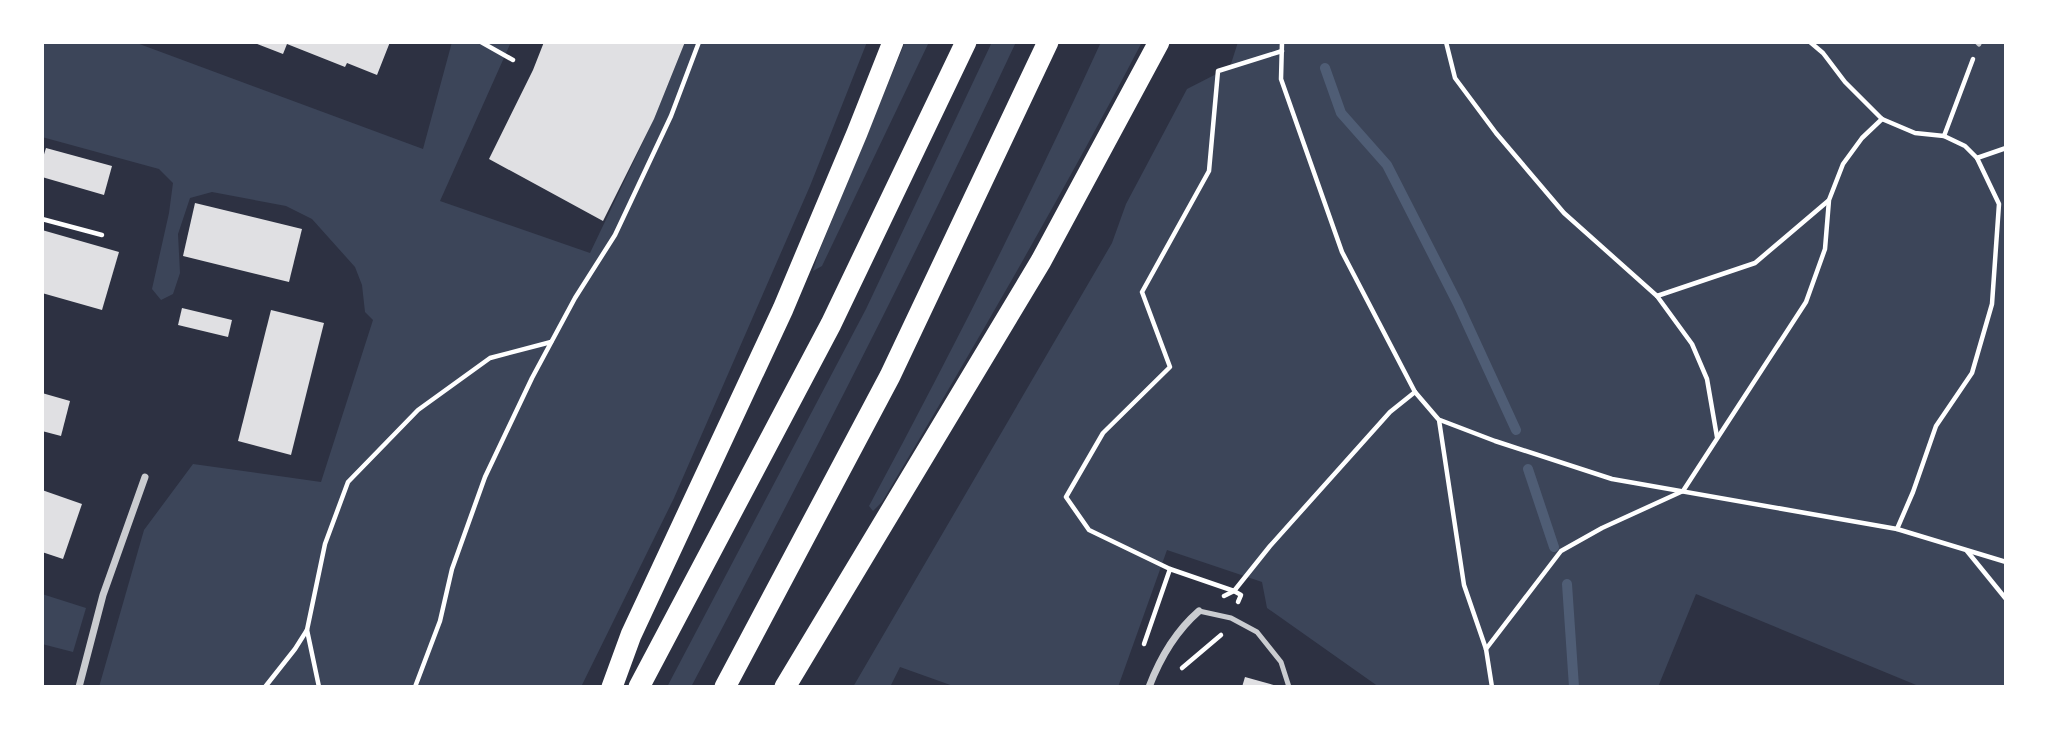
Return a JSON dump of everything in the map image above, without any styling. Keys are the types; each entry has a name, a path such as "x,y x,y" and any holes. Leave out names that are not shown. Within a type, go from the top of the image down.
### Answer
{"highway":[{"path":"612,687 631,635 783,309 858,133 893,42"},
{"path":"639,687 831,324 966,42"},
{"path":"725,687 890,376 1048,42"},
{"path":"785,687 1041,261 1159,42"}],"street":[{"path":"79,687 103,595 145,477"},
{"path":"1149,687 1168,646 1185,623 1199,611"}],"lane":[{"path":"1199,611 1231,618 1257,632 1281,662 1289,687"}],"path":[{"path":"481,42 513,60"},
{"path":"415,687 440,621 452,569 485,477 532,378 575,298 615,235 671,116 699,42"},
{"path":"1282,42 1281,79 1342,252 1415,392 1439,419 1495,441 1612,479 1897,529 2006,562"},
{"path":"1446,42 1455,78 1496,133 1564,213 1657,296 1692,344 1707,379 1717,437"},
{"path":"1810,42 1882,119 1914,134 1944,136 1965,146 1977,158 1999,204 2006,210"},
{"path":"1944,136 1978,43"},
{"path":"1170,569 1089,530 1066,497 1104,433 1170,367 1142,292 1209,171 1219,71 1282,51"},
{"path":"1486,649 1561,551 1602,528 1683,491 1806,302 1825,249 1829,200 1843,164 1861,138 1882,119"},
{"path":"1977,158 2006,148"},
{"path":"1657,296 1755,262 1829,200"},
{"path":"1897,529 1936,426 1972,373 1992,304 1999,204"},
{"path":"42,219 102,235"},
{"path":"265,687 307,630 325,544 348,482 418,410 490,358 552,342"},
{"path":"1199,611 1234,591 1270,546 1390,412 1415,392"},
{"path":"1439,419 1464,585 1486,649 1492,687"},
{"path":"1966,550 2006,599"},
{"path":"1177,677 1182,668 1222,633 1241,595 1234,591"},
{"path":"307,630 319,687"}],"shaded area":[{"path":"42,42 134,42 423,149 452,42 511,42 440,201 590,253 654,119 685,42 867,42 810,186 674,498 581,687 99,687 144,530 193,464 321,482 373,320 365,312 362,285 355,267 312,219 286,206 212,192 190,198 178,234 180,273 173,294 161,300 152,289 173,183 159,169 42,137"},
{"path":"905,42 929,42 822,266 813,271 818,254"},
{"path":"992,42 1016,42 858,366 691,687 667,687 866,309"},
{"path":"1101,42 1142,42 1015,274 882,502 873,511 869,506 989,276"},
{"path":"1238,42 2006,42 2006,687 1921,687 1696,594 1658,687 1379,687 1267,608 1262,582 1167,550 1118,687 956,687 900,667 890,687 853,687 1112,243 1126,204 1187,89 1230,67"},
{"path":"42,594 86,608 73,652 42,644"}],"building":[{"path":"252,42 390,42 377,75 347,63 345,67 287,44 283,54"},
{"path":"544,42 685,42 654,119 603,221 489,159"},
{"path":"46,148 112,166 104,195 42,177 42,161"},
{"path":"195,203 302,229 289,282 183,256"},
{"path":"42,230 119,252 102,310 42,293"},
{"path":"182,308 232,320 228,337 178,325"},
{"path":"271,310 324,323 291,455 238,441"},
{"path":"42,393 70,401 61,436 42,431"},
{"path":"42,490 82,504 63,559 42,552"},
{"path":"1245,677 1277,686 1277,687 1242,687"}],"waterway":[{"path":"1325,68 1341,113 1387,165 1458,304 1516,430"},
{"path":"1528,469 1554,547"},
{"path":"1567,584 1574,687"}]}
